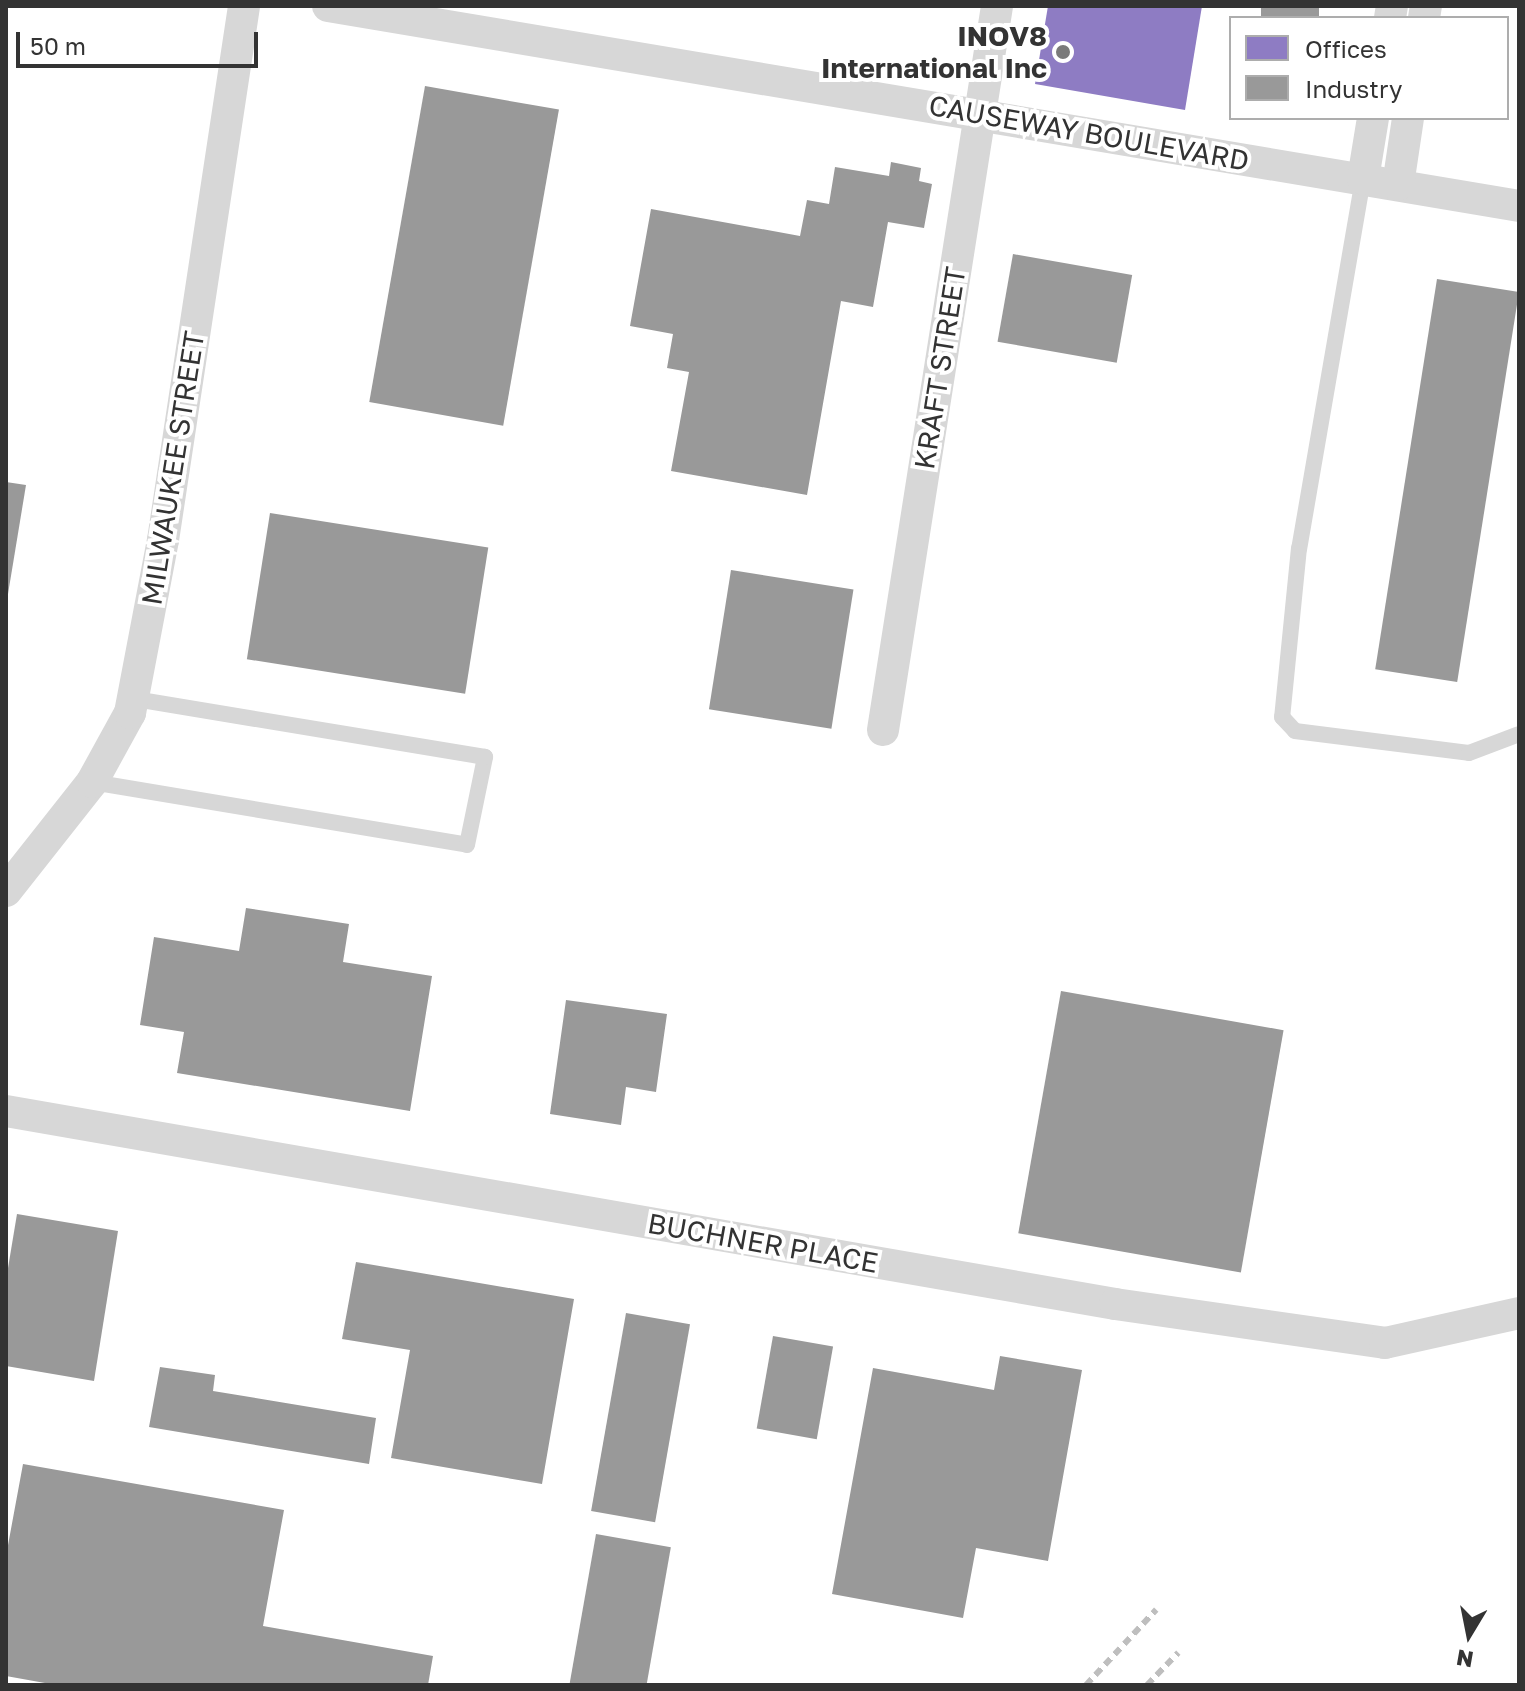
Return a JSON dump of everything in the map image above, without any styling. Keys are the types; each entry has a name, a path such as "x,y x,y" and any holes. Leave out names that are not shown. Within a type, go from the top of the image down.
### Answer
{"street":[{"name":"MILWAUKEE STREET","path":"6,891 92,782 133,699 244,6"},
{"name":"CAUSEWAY BOULEVARD","path":"328,6 1519,206"},
{"name":"KRAFT STREET","path":"883,730 997,6"},
{"path":"1363,179 1373,120"},
{"path":"1398,185 1408,120"},
{"name":"BUCHNER PLACE","path":"6,1111 1115,1304 1385,1343 1519,1313"}],"lane":[{"path":"1363,179 1299,548 1282,717 1295,731 1469,753 1519,734"},
{"path":"92,782 467,845 485,757 133,699"}],"building: Offices":[{"path":"1048,6 1202,6 1185,110 1035,84"}],"building: Industry":[{"path":"1261,6 1319,6 1319,16 1261,16"},
{"path":"425,86 559,110 503,426 369,402"},
{"path":"891,162 921,168 919,181 932,184 924,228 888,222 873,307 841,301 807,495 671,471 689,372 667,368 673,334 630,326 651,209 800,236 807,200 829,204 835,167 889,176"},
{"path":"1013,254 1132,275 1117,363 998,342"},
{"path":"1437,279 1519,292 1457,682 1375,669"},
{"path":"6,482 26,485 8,594 6,594"},
{"path":"270,513 488,548 465,694 247,659"},
{"path":"731,570 853,589 831,729 709,709"},
{"path":"246,908 349,924 343,962 432,976 410,1111 177,1073 184,1032 140,1025 154,937 239,951"},
{"path":"1061,991 1284,1030 1241,1273 1018,1233"},
{"path":"566,1000 667,1014 656,1092 626,1087 621,1125 550,1114"},
{"path":"17,1214 118,1231 94,1381 6,1366 6,1280"},
{"path":"356,1262 574,1299 542,1484 391,1458 410,1350 342,1339"},
{"path":"626,1313 690,1324 655,1522 591,1511"},
{"path":"773,1336 833,1347 817,1439 757,1429"},
{"path":"1000,1356 1082,1370 1048,1561 976,1548 963,1618 832,1594 873,1368 994,1390"},
{"path":"160,1367 215,1375 213,1391 376,1418 369,1464 149,1427"},
{"path":"23,1464 284,1510 263,1626 433,1656 428,1685 56,1685 6,1676 6,1556"},
{"path":"596,1534 671,1547 647,1685 569,1685"}],"railway":[{"path":"1086,1685 1156,1610"},
{"path":"1147,1685 1178,1653"}],"place":[{"name":"INOV8 International Inc","path":"1063,52"}]}
